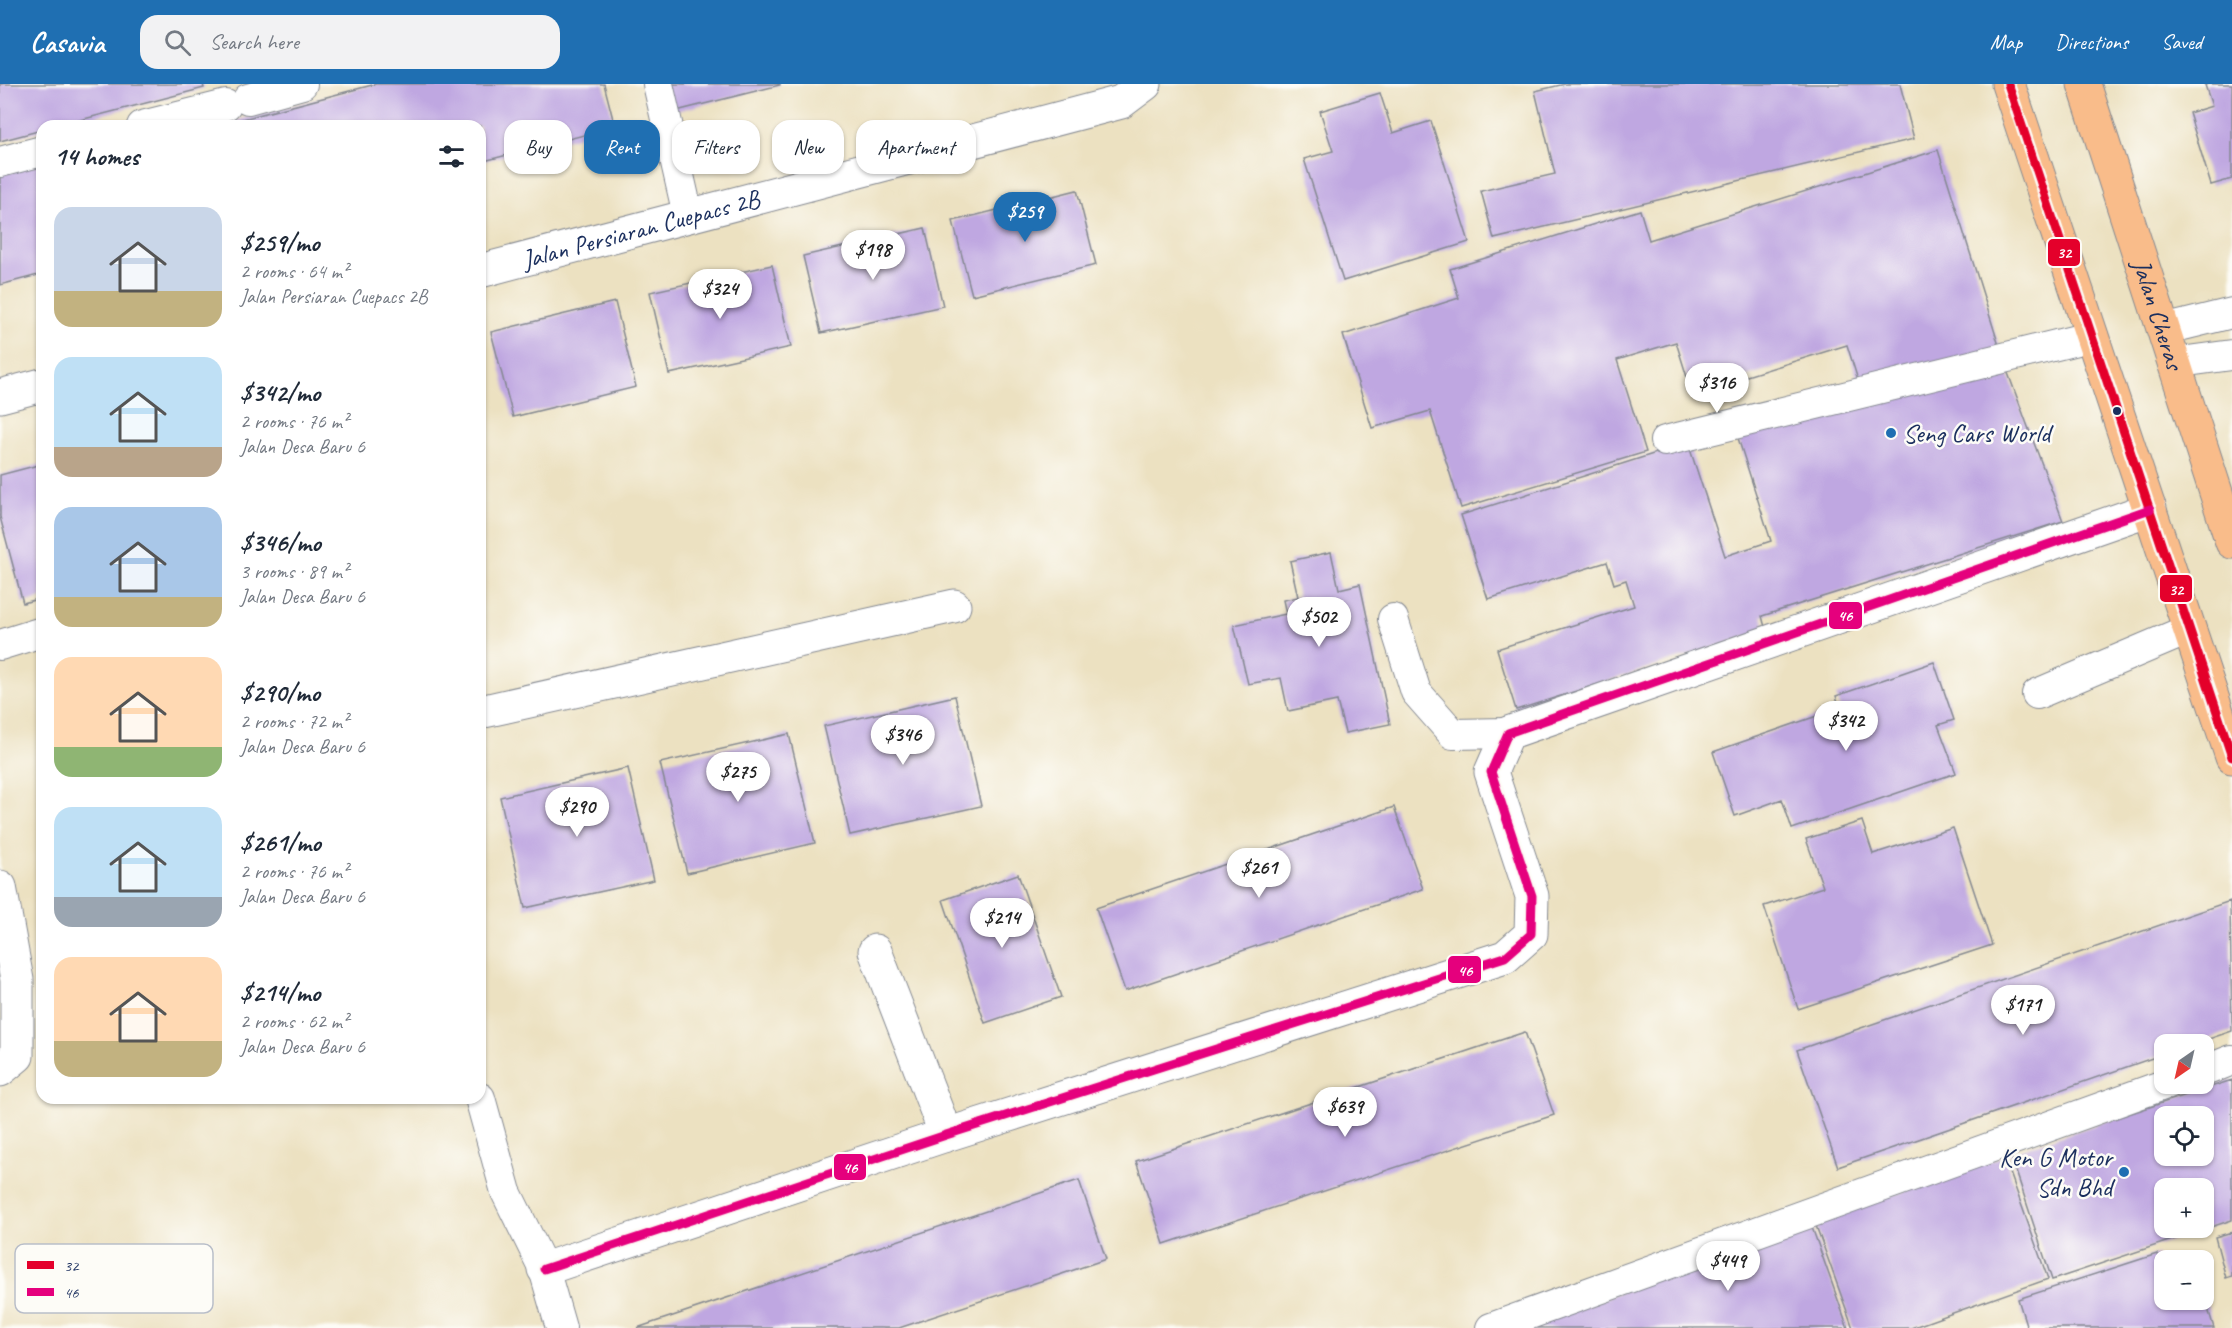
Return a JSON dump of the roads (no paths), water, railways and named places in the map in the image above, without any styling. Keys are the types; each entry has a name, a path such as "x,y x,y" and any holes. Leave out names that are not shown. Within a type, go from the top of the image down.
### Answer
{"main road":[{"path":"2008,84 2232,757"},
{"name":"Jalan Cheras","path":"2089,89 2173,363 2232,542"}],"street":[{"name":"Jalan Persiaran Cuepacs 2B","path":"486,269 1121,102 1145,84"},
{"path":"0,396 36,387"},
{"path":"544,1269 946,1135 1504,957 1531,934 1532,896 1491,772 1508,733 2150,509"},
{"path":"486,711 954,606"},
{"path":"0,887 17,980 17,1056 0,1070"},
{"path":"875,951 946,1135"}],"lane":[{"path":"166,120 302,84"},
{"path":"658,84 688,215"},
{"path":"0,162 36,153"},
{"path":"2163,330 2232,313"},
{"path":"1665,441 2093,336"},
{"path":"2173,363 2232,355"},
{"path":"1393,620 1416,692 1453,734 1508,733"},
{"path":"2037,694 2190,629"},
{"path":"0,645 36,634"},
{"path":"2214,1067 2232,1060"},
{"path":"1491,1328 2154,1088"},
{"path":"482,1104 506,1192 544,1269 561,1328"}],"place":[{"name":"Seng Cars World","path":"1891,433"},
{"name":"Ken G Motor Sdn Bhd","path":"2124,1172"}]}
